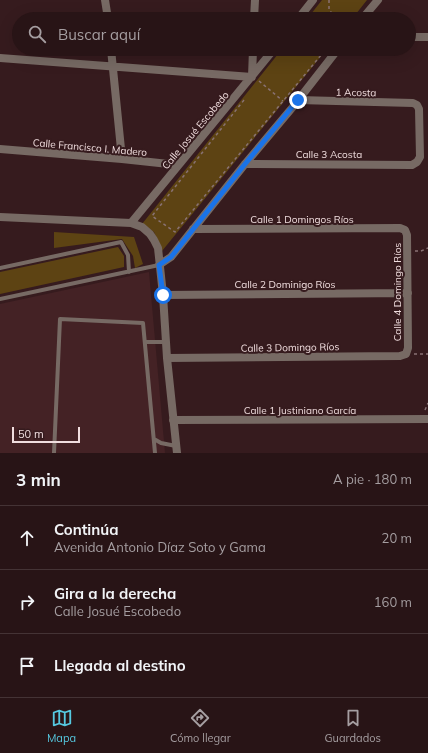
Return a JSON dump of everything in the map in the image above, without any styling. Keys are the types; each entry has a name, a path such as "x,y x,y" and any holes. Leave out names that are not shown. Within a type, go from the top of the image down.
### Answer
{"street":[{"path":"105,0 107,12"},
{"path":"254,12 255,0"},
{"path":"304,12 313,0"},
{"path":"368,12 378,0"},
{"path":"416,37 428,37"},
{"path":"112,56 122,159"},
{"path":"0,58 252,77 253,56"},
{"name":"Calle Josué Escobedo","path":"132,223 178,165 252,77 273,56"},
{"path":"159,265 171,257 333,56"},
{"name":"1 Acosta","path":"298,100 413,103 417,105 419,109 420,157 417,162 412,164"},
{"name":"Calle Francisco I. Madero","path":"0,149 178,165"},
{"name":"Calle 3 Acosta","path":"245,164 412,164"},
{"path":"0,217 132,223 142,227 150,234 158,248 176,449"},
{"name":"Calle 1 Domingos Ríos","path":"193,229 400,228 405,230 407,236"},
{"name":"Calle 4 Domingo Ríos","path":"407,236 407,351"},
{"name":"Calle 2 Dominigo Ríos","path":"163,295 408,293"},
{"name":"Calle 3 Domingo Ríos","path":"167,358 400,356 407,351"},
{"name":"Calle 1 Justiniano García","path":"173,420 428,420"}],"lane":[{"path":"0,268 121,242 128,255 129,272"},
{"path":"0,299 159,265"},
{"path":"54,453 60,319 143,323 155,453"},
{"path":"145,342 166,342"},
{"path":"154,439 176,449"}],"path":[{"path":"329,0 329,10 331,12"},
{"path":"245,99 152,216 175,232 320,56"},
{"path":"252,77 292,108"},
{"path":"407,252 428,248"},
{"path":"407,351 428,354"}],"shaded area":[{"path":"322,0 367,0 358,12 313,12"},
{"path":"276,56 321,56 162,251 154,232 142,224"},
{"path":"54,232 134,237 143,264 135,268 133,256 122,239 54,248"},
{"path":"118,247 124,256 124,267 0,294 0,272"},
{"path":"149,272 165,453 0,453 0,304"}],"route":[{"path":"163,295 159,265 171,257 298,100"}]}
